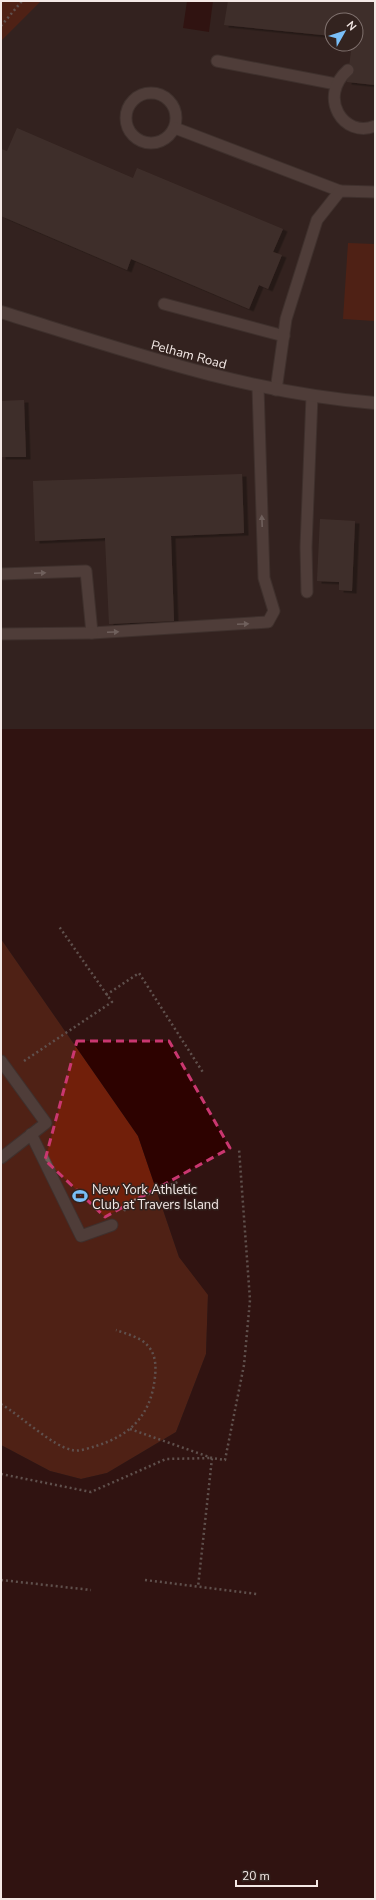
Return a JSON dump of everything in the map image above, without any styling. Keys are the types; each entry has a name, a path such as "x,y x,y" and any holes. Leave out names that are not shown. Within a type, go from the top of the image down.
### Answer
{"main road":[{"name":"Pelham Road","path":"1,312 183,368 258,387 312,396 375,403"}],"lane":[{"path":"217,62 336,84"},
{"path":"348,70 341,76 336,84 334,103 338,112 344,120 352,125 361,128 375,126"},
{"path":"150,92 158,93 166,97 172,103 176,111 177,120 175,128 164,141 148,144 140,141 134,136 126,122 128,106 141,94 150,92"},
{"path":"175,128 340,190 375,192"},
{"path":"276,390 286,319 317,220 340,190"},
{"path":"164,304 284,336"},
{"path":"1,634 92,633 268,622 274,611 264,578 258,387"},
{"path":"308,592 306,547 312,396"},
{"path":"1,574 86,571 92,633"},
{"path":"1,1061 46,1123 1,1158"},
{"path":"32,1134 81,1236 112,1225"}],"path":[{"path":"1,26 22,1"},
{"path":"8,1072 112,1002 58,925"},
{"path":"106,995 139,973 204,1074"},
{"path":"1,1474 91,1492 166,1459 212,1458 225,1460 244,1365 250,1300 239,1149"},
{"path":"132,1201 180,1181"},
{"path":"1,1404 58,1445 74,1451 112,1441 130,1429 147,1410 154,1388 156,1365 152,1352 147,1344 139,1339 116,1330"},
{"path":"130,1429 212,1458"},
{"path":"198,1587 212,1458"},
{"path":"1,1580 91,1590"},
{"path":"145,1580 257,1594"}],"highlighted area":[{"path":"77,1041 169,1041 230,1148 105,1217 45,1160"}],"shaded area":[{"path":"1,1 41,1 1,41"},
{"path":"187,1 213,1 209,32 183,28"},
{"path":"348,243 375,244 375,321 343,319"},
{"path":"1,729 375,729 375,1899 1,1899 1,1445 50,1471 81,1479 107,1473 176,1432 206,1354 208,1295 179,1257 138,1136 1,939"},
{"name":"New York Athletic Club at Travers Island","path":"1,939 138,1136 179,1257 208,1294 206,1354 176,1432 107,1473 81,1479 50,1471 1,1445"}],"building":[{"path":"228,1 375,1 375,85 347,82 351,52 364,52 364,12 324,12 324,35 224,25"},
{"path":"17,128 133,178 137,168 283,229 273,252 282,255 268,289 259,285 249,309 131,259 127,270 1,216 1,149 7,151"},
{"path":"24,400 26,457 1,457 1,401"},
{"path":"242,474 244,533 171,536 174,621 109,624 105,538 35,541 33,481"},
{"path":"320,519 355,521 352,591 339,590 339,582 317,581"}],"place":[{"name":"New York Athletic Club at Travers Island","path":"80,1196"}]}
